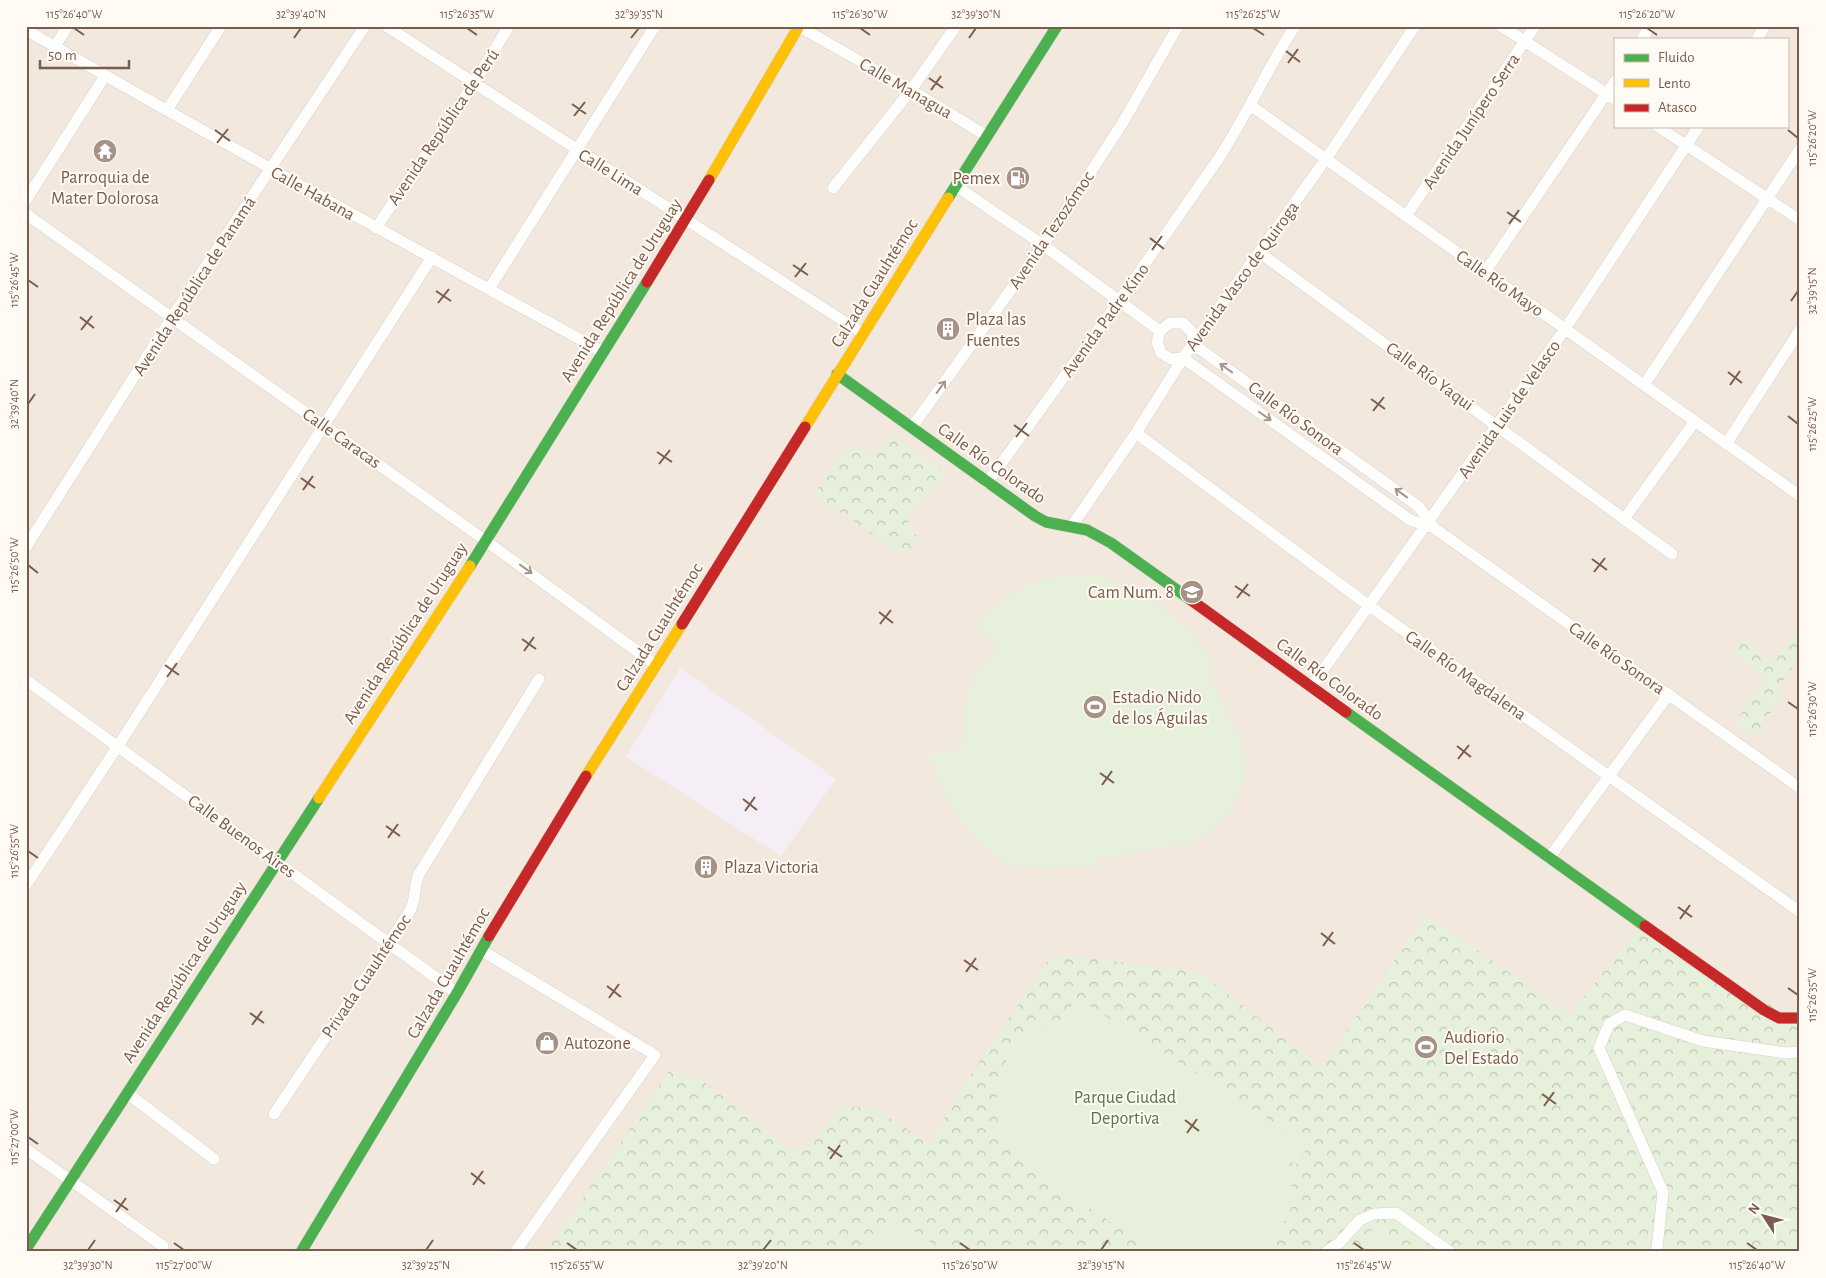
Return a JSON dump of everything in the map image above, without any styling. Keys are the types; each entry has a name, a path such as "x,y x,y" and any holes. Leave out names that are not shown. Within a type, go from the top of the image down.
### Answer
{"street":[{"path":"55,46 68,26"},
{"path":"167,110 221,26"},
{"name":"Avenida República de Panamá","path":"26,547 172,317 364,26"},
{"name":"Calle Lima","path":"386,26 577,151 862,333"},
{"name":"Avenida República de Perú","path":"376,228 474,84 509,26"},
{"path":"488,289 655,26"},
{"name":"Calle Managua","path":"799,26 987,136"},
{"name":"Avenida República de Uruguay","path":"26,1248 486,541 686,219 799,26"},
{"path":"833,188 911,90 956,26"},
{"name":"Calzada Cuauhtémoc","path":"301,1252 555,827 862,333 1057,26"},
{"name":"Avenida Tezozómoc","path":"912,427 1043,245 1122,124 1178,26"},
{"name":"Avenida Padre Kino","path":"987,482 1119,301 1219,158 1295,26"},
{"name":"Avenida Vasco de Quiroga","path":"1071,527 1136,433 1182,358 1260,253 1326,159 1414,26"},
{"path":"1485,272 1611,97 1501,26"},
{"name":"Avenida Junípero Serra","path":"1406,216 1535,26"},
{"path":"1643,38 1650,26"},
{"path":"1758,38 1765,26"},
{"name":"Calle Habana","path":"26,30 270,169 603,352"},
{"path":"26,200 105,76"},
{"name":"Calle Río Mayo","path":"1250,105 1800,496"},
{"path":"1660,128 1800,220"},
{"name":"Avenida Luis de Velasco","path":"1311,687 1368,605 1429,525 1565,329 1698,128"},
{"path":"1644,385 1800,150"},
{"path":"956,186 1043,245 1160,331"},
{"name":"Calle Caracas","path":"26,214 324,425 656,665"},
{"name":"Calle Río Yaqui","path":"1260,253 1498,425 1672,554"},
{"path":"26,885 118,746 432,257"},
{"name":"Calle Río Sonora","path":"1429,525 1419,507 1193,344 1192,332 1183,323 1170,323 1160,331 1157,342 1161,352 1171,359 1182,358 1410,520 1429,525 1798,785"},
{"path":"1726,444 1800,330"},
{"name":"Calle Río Colorado","path":"837,374 1046,522 1087,530 1111,543 1764,1010 1779,1018 1797,1016"},
{"path":"1624,519 1695,421"},
{"name":"Calle Río Magdalena","path":"1136,433 1368,605 1800,912"},
{"name":"Calle Buenos Aires","path":"26,680 457,993"},
{"name":"Privada Cuauhtémoc","path":"274,1114 415,900 415,882 419,874 539,680"},
{"path":"1549,858 1669,694"},
{"path":"481,950 655,1055 516,1252"},
{"path":"1655,1252 1663,1192 1600,1048 1609,1024 1625,1015 1703,1041 1786,1052 1800,1052"},
{"path":"127,1093 214,1159"},
{"path":"26,1150 163,1246"},
{"path":"1326,1252 1339,1243 1360,1220 1374,1214 1396,1213 1450,1252"}],"shaded area":[{"path":"26,26 1800,26 1800,1252 26,1252"},
{"path":"680,668 836,779 781,856 626,757"}],"green space":[{"path":"890,434 947,473 918,505 909,510 908,525 920,541 913,547 899,553 814,494 850,443 872,459"},
{"name":"Estadio Nido de los Águilas","path":"1066,574 1098,574 1149,596 1182,625 1213,659 1207,668 1239,737 1245,755 1245,774 1239,796 1230,811 1213,829 1191,843 1099,859 1096,868 1043,869 1008,865 980,844 955,814 940,786 928,755 962,748 964,706 969,686 980,668 998,647 974,624 1003,600 1029,583"},
{"path":"1800,625 1800,656 1778,688 1784,693 1754,737 1735,723 1766,677 1731,653 1741,639 1775,661"},
{"name":"Parque Ciudad Deportiva","path":"1426,914 1570,1015 1640,925 1800,1023 1800,1252 546,1252 669,1071 700,1079 787,1147 805,1150 840,1106 874,1108 929,1143 981,1059 1053,954 1198,971 1322,1067"},
{"path":"1077,998 1309,1145 1296,1165 1288,1160 1292,1203 1288,1216 1259,1252 1157,1252 1021,1163 1011,1150 1000,1131 997,1115 998,1089 1005,1064 1018,1043 1027,1035 1043,1027 1071,1018 1066,1014"},
{"path":"890,1215 945,1252 865,1252"},
{"path":"1370,1230 1404,1252 1356,1252"}],"traffic: fast":[{"path":"948,198 1057,26"},
{"path":"470,566 647,282"},
{"path":"837,374 1035,516 1046,522 1087,530 1111,543 1191,600"},
{"path":"1346,712 1645,926"},
{"path":"26,1249 319,798"},
{"path":"301,1252 457,993 489,936"}],"traffic: slow":[{"path":"709,180 799,26"},
{"path":"805,427 948,198"},
{"path":"319,798 470,566"},
{"path":"586,776 682,624"}],"traffic: jam":[{"path":"647,282 709,180"},
{"path":"682,624 805,427"},
{"path":"1191,600 1346,712"},
{"path":"489,936 586,776"},
{"path":"1645,926 1764,1010 1779,1018 1800,1018"}],"place":[{"name":"Parroquia de Mater Dolorosa","path":"105,151"},
{"name":"Pemex","path":"1018,178"},
{"name":"Plaza las Fuentes","path":"948,329"},
{"name":"Cam Num. 8","path":"1192,592"},
{"name":"Estadio Nido de los Águilas","path":"1095,707"},
{"name":"Plaza Victoria","path":"706,867"},
{"name":"Autozone","path":"547,1043"},
{"name":"Audiorio Del Estado","path":"1426,1047"}]}
